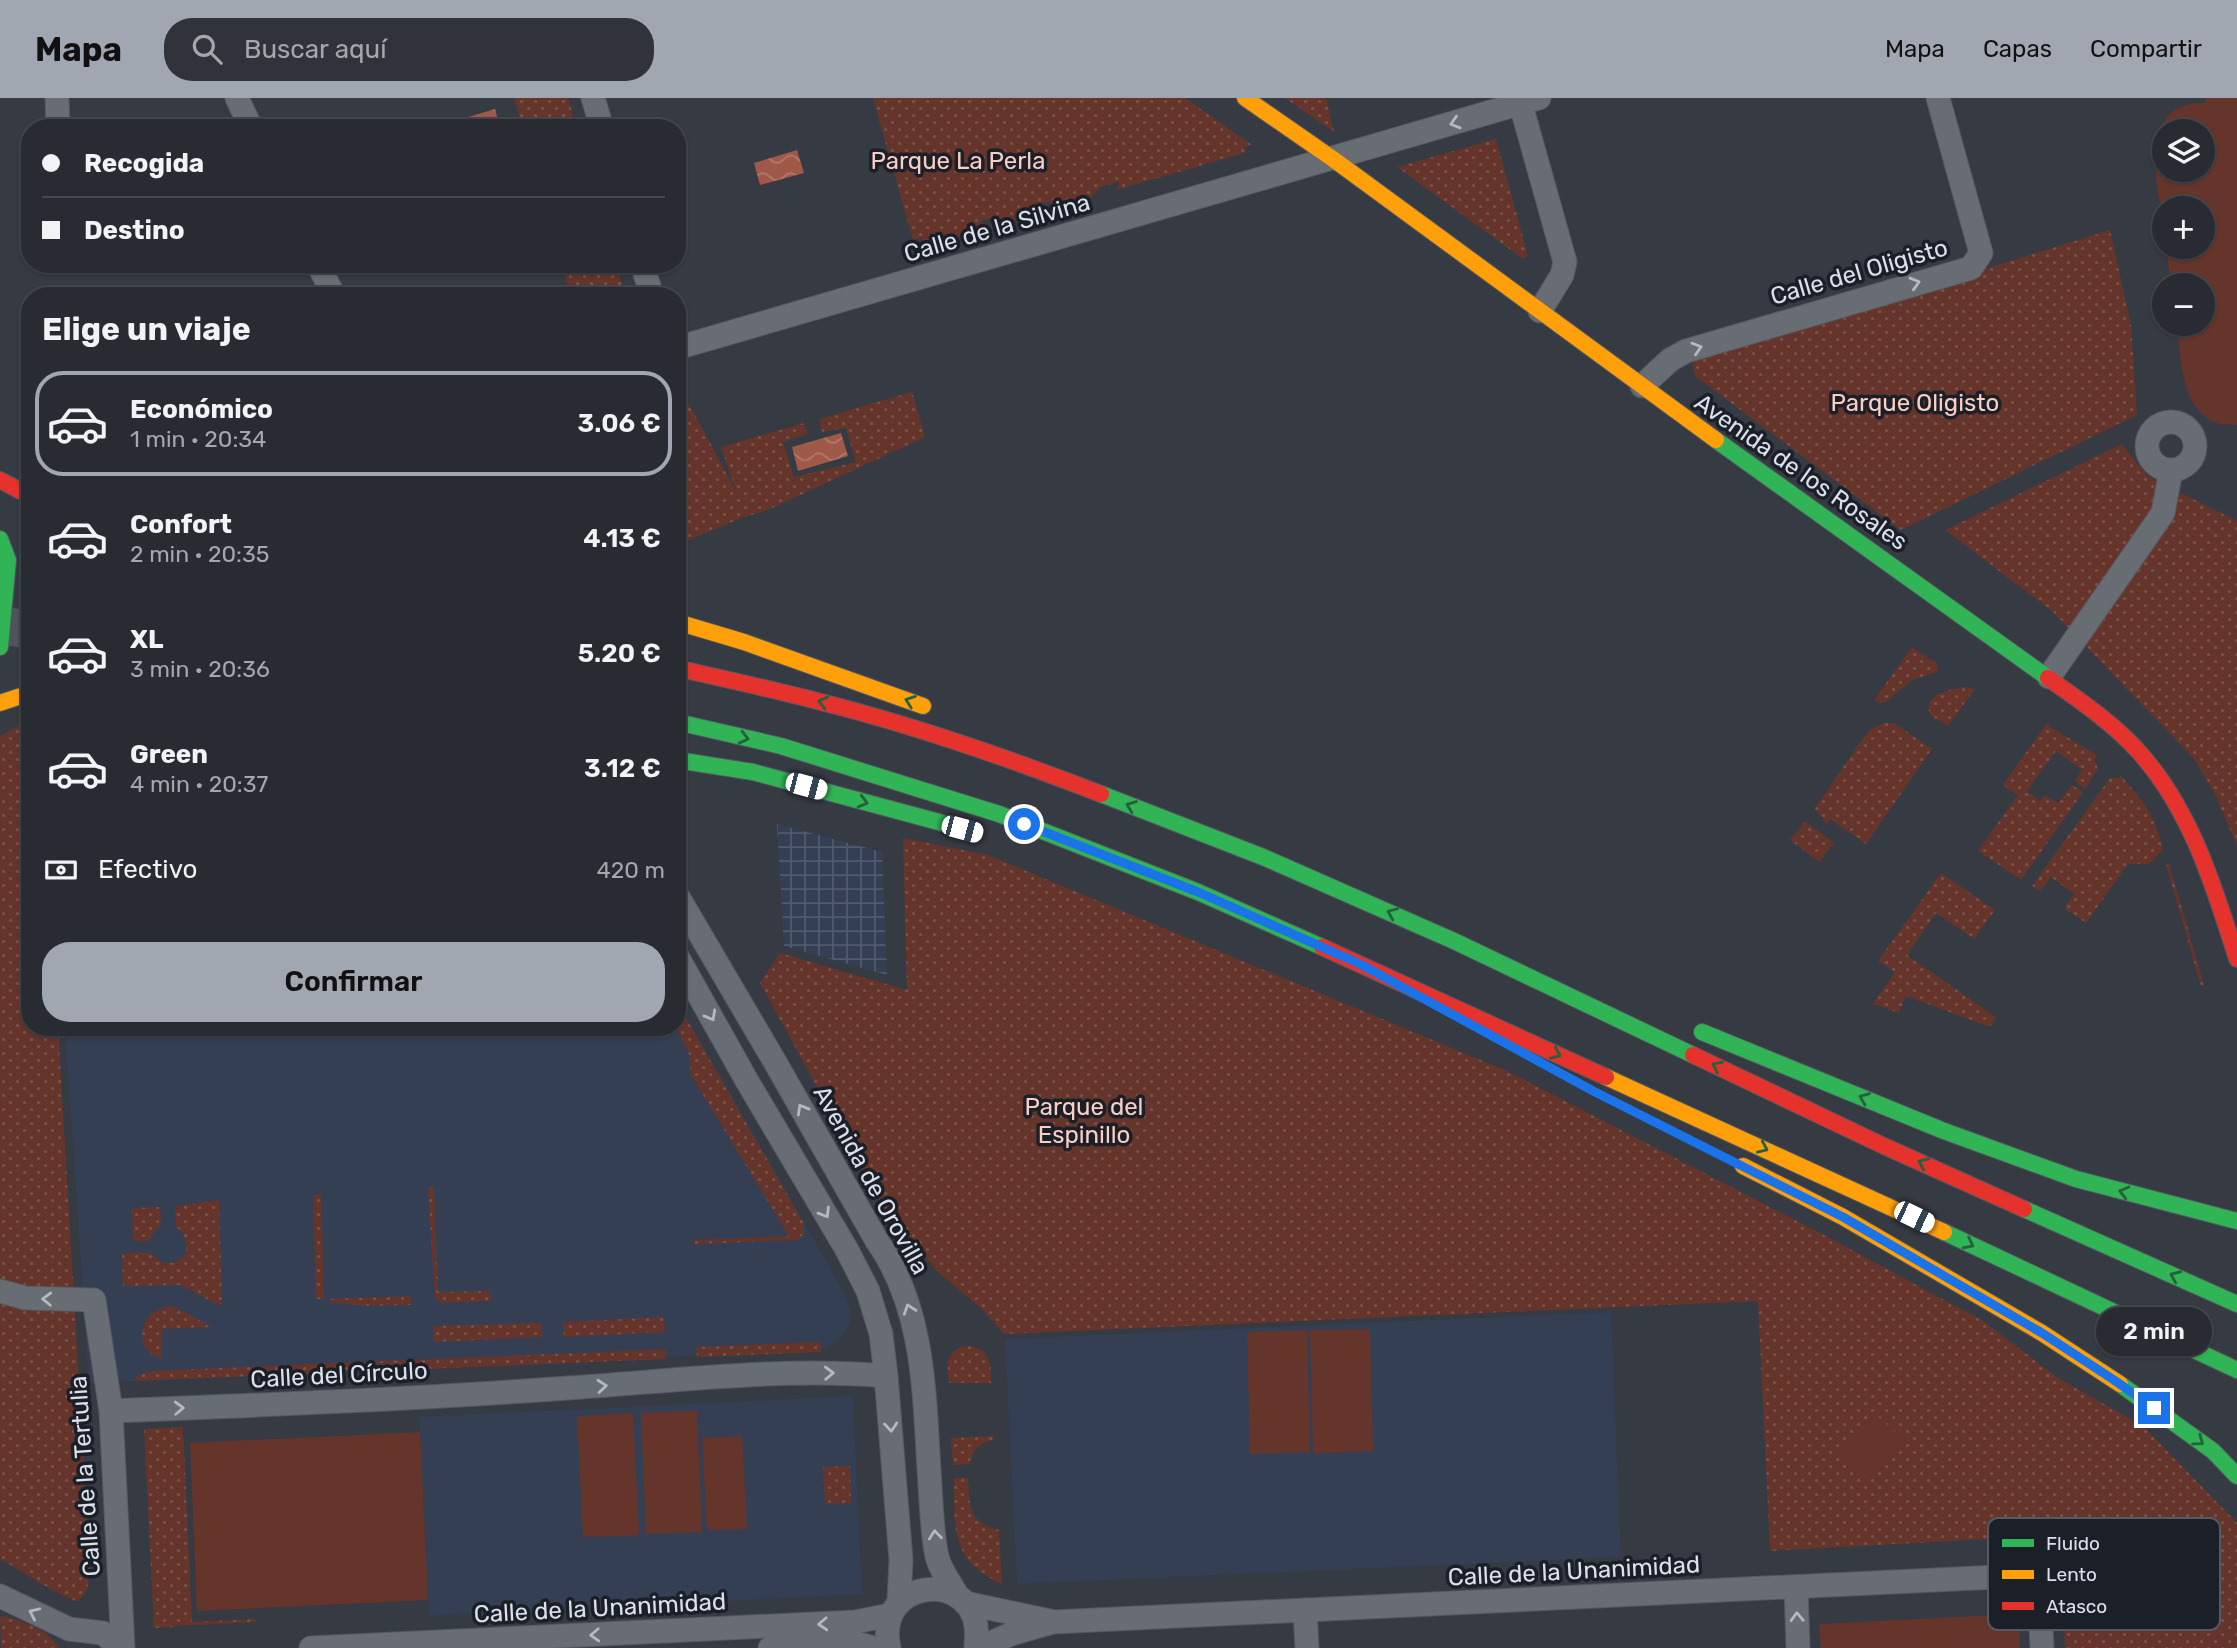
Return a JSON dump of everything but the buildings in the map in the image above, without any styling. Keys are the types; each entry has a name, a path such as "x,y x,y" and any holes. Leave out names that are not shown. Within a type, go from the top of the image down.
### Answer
{"main road":[{"name":"Avenida de los Rosales","path":"1245,98 2091,708 2138,751 2179,805 2212,880 2237,959"},
{"path":"3,480 21,491"},
{"path":"0,539 8,560 0,647"},
{"path":"686,625 744,642 939,712"},
{"path":"686,670 807,698 900,724 1028,766 1263,858 1454,941 1886,1147 2237,1304"},
{"path":"0,703 21,696"},
{"path":"686,724 781,747 999,814 1198,892 1902,1212 2237,1370"},
{"path":"686,761 753,772 969,830"},
{"path":"1144,793 1263,858"},
{"path":"1063,856 1198,892"},
{"path":"1454,941 1545,968 1571,979"},
{"path":"1360,964 1560,1073"},
{"path":"1687,1026 1944,1131 2076,1179 2237,1221"},
{"path":"1731,1161 1843,1217 2042,1333 2114,1380 2213,1451 2237,1476"},
{"path":"2153,1200 2211,1199"}],"street":[{"path":"57,98 58,119"},
{"path":"237,98 247,119"},
{"path":"593,98 599,119"},
{"name":"Calle del Oligisto","path":"1642,386 1670,360 1686,351 1970,268 1981,253 1938,98"},
{"path":"1526,100 1564,262 1562,275 1540,311"},
{"name":"Calle de la Silvina","path":"686,345 1333,159 1526,100"},
{"path":"2049,677 2163,513 2171,470"},
{"name":"Avenida de Orovilla","path":"686,910 889,1258 899,1280 912,1314 920,1355 938,1559 976,1625 978,1648"},
{"path":"686,972 847,1250 868,1291 881,1334 900,1549 895,1609 886,1632 889,1648"},
{"name":"Calle de la Tertulia","path":"0,1291 25,1298 94,1300 111,1411 122,1648"},
{"name":"Calle del Círculo","path":"111,1411 383,1400 682,1379 838,1372 886,1376"},
{"name":"Calle del Círculo","path":"238,1395 380,1389 570,1388"},
{"name":"Calle de la Unanimidad","path":"978,1648 1011,1634 1053,1622 1988,1577"},
{"path":"1796,1587 1798,1648"},
{"name":"Calle de la Unanimidad","path":"311,1648 855,1622 895,1609 917,1591 933,1588 944,1590 962,1600 1053,1622"},
{"path":"0,1596 69,1638 103,1633 122,1648"},
{"path":"1305,1610 1307,1648"},
{"name":"Calle de la Unanimidad","path":"2041,1630 2042,1648"},
{"path":"770,1648 856,1643 874,1648"}],"shaded area":[{"path":"777,824 882,852 887,975 784,946"},
{"path":"686,1017 844,1292 851,1313 849,1325 842,1336 820,1350 89,1383 66,1036 686,1036"},
{"path":"1611,1312 1621,1557 1017,1584 1005,1339"},
{"path":"853,1396 862,1594 429,1616 419,1417"}],"green space":[{"path":"514,98 568,98 574,119 520,119"},
{"name":"Parque La Perla","path":"873,98 1185,98 1252,145 1243,148 1248,152 1116,190 1120,182 1100,187 1091,198 1079,205 1066,207 1049,202 1036,205 1032,215 991,227 996,217 981,221 975,232 923,247 921,238 913,240"},
{"path":"1285,98 1326,98 1334,132"},
{"path":"2206,98 2237,98 2237,425 2220,424 2207,418 2197,408 2190,396 2182,367 2178,336 2215,336 2215,273 2169,273 2168,259 2215,259 2215,196 2159,196 2157,182 2215,182 2215,119 2167,119 2182,106 2205,103"},
{"path":"1496,139 1528,256 1523,259 1397,167"},
{"name":"Parque Oligisto","path":"2110,230 2131,326 2137,415 1901,530 1695,376 1692,360"},
{"path":"565,273 619,273 622,287 568,287"},
{"path":"912,392 925,437 768,510 686,541 686,399 736,491 721,447 804,423 808,434 783,442 794,477 856,462 846,428 822,432 819,419"},
{"path":"2122,444 2147,476 2237,521 2237,846 2215,794 2195,760 2053,612 1945,530"},
{"path":"1912,647 1936,663 1937,672 1912,680 1886,702 1874,700"},
{"path":"1965,687 1975,689 1948,726 1930,715 1929,708 1934,697 1945,691"},
{"path":"1883,723 1894,723 1932,749 1866,844 1830,819 1827,825 1815,808 1864,737 1871,729"},
{"path":"2047,723 2097,755 2095,760 2098,769 2085,789 2075,781 2082,770 2056,751 2027,791 2040,801 2045,795 2058,803 2072,785 2083,792 2021,880 1978,851 2018,795 2003,785"},
{"path":"21,725 21,1036 59,1036 90,1570 87,1590 79,1601 53,1590 0,1559 0,736"},
{"path":"2121,776 2148,810 2163,850 2149,864 2128,864 2086,923 2064,908 2074,894 2051,877 2040,891 2032,886 2110,778"},
{"path":"1805,821 1834,843 1819,862 1790,840"},
{"name":"Parque del Espinillo","path":"903,838 988,855 1507,1071 1824,1235 1983,1321 2058,1378 2143,1426 2237,1523 2237,1648 2065,1648 2064,1630 2220,1630 2220,1518 1988,1518 1988,1539 1770,1551 1758,1301 1004,1334 982,1309 939,1273 887,1214 760,983 780,953 907,990"},
{"path":"2169,864 2204,985 2201,986 2166,865"},
{"path":"1941,873 1995,910 1974,939 1936,913 1907,955 1996,1017 1990,1027 1906,996 1899,1013 1873,1004 1895,972 1878,961"},
{"path":"686,1018 804,1224 804,1234 797,1240 694,1244 694,1240 789,1236 691,1075 689,1054 680,1036 686,1036"},
{"path":"434,1187 438,1292 490,1291 491,1301 442,1303 435,1298 428,1188"},
{"path":"313,1195 321,1195 324,1299 316,1299"},
{"path":"219,1200 222,1305 181,1285 123,1286 122,1254 147,1253 166,1263 176,1262 185,1254 184,1237 176,1227 175,1206"},
{"path":"160,1207 161,1224 148,1241 133,1241 132,1208"},
{"path":"411,1296 411,1305 368,1306 330,1302 328,1299"},
{"path":"168,1306 212,1327 161,1329 162,1358 149,1352 143,1340 143,1333 152,1313"},
{"path":"664,1317 665,1332 564,1337 563,1322"},
{"path":"541,1323 542,1337 434,1342 433,1326"},
{"path":"1370,1329 1373,1451 1313,1453 1310,1330"},
{"path":"1307,1330 1310,1452 1250,1454 1247,1332"},
{"path":"820,1342 821,1352 697,1357 696,1347"},
{"path":"963,1346 984,1352 989,1361 991,1383 949,1383 950,1356"},
{"path":"666,1349 666,1359 134,1381 150,1371"},
{"path":"697,1411 702,1532 646,1534 641,1413"},
{"path":"1873,1412 1904,1440 1867,1481 1836,1453"},
{"path":"633,1413 639,1535 583,1537 577,1416"},
{"path":"183,1427 192,1622 256,1619 257,1622 175,1626 174,1623 173,1627 154,1628 144,1429"},
{"path":"420,1432 428,1600 197,1611 190,1443"},
{"path":"742,1436 747,1529 707,1530 702,1438"},
{"path":"994,1436 994,1441 977,1448 969,1464 953,1465 951,1438"},
{"path":"850,1466 851,1503 825,1504 823,1467"},
{"path":"954,1478 968,1478 970,1505 976,1518 999,1530 1002,1584 972,1564 958,1541 954,1513"},
{"path":"5,1616 42,1631 59,1648 1,1648 0,1617"},
{"path":"1988,1616 1988,1630 2019,1630 2020,1648 1821,1648 1819,1624"}],"water":[{"path":"495,109 498,119 465,119"},
{"path":"797,150 804,173 760,185 754,163"},
{"path":"841,433 848,456 798,471 792,447"}],"tunnel":[{"path":"0,626 21,628"}],"traffic: fast":[{"path":"1716,440 2048,678"},
{"path":"0,539 8,560 0,647"},
{"path":"686,724 781,746 999,814 1198,892 1322,947"},
{"path":"686,761 753,772 950,825"},
{"path":"1101,794 1263,857 1454,941 1693,1055"},
{"path":"1702,1032 1944,1131 2076,1179 2237,1221"},
{"path":"2024,1209 2237,1304"},
{"path":"1944,1232 2237,1370"},
{"path":"2120,1384 2213,1451 2237,1476"}],"traffic: slow":[{"path":"1245,98 1333,159 1716,440"},
{"path":"686,625 744,642 923,706"},
{"path":"0,703 21,696"},
{"path":"1606,1077 1944,1232"},
{"path":"1743,1166 1843,1217 2042,1333 2120,1384"}],"traffic: jam":[{"path":"0,480 21,491"},
{"path":"686,670 925,731 1101,794"},
{"path":"2048,678 2118,731 2157,775 2173,799 2199,850 2237,959"},
{"path":"1322,947 1606,1077"},
{"path":"1693,1055 2024,1209"}],"route":[{"path":"1024,824 1198,892 1360,964 1595,1092 1843,1217 2042,1333 2154,1408"}]}
